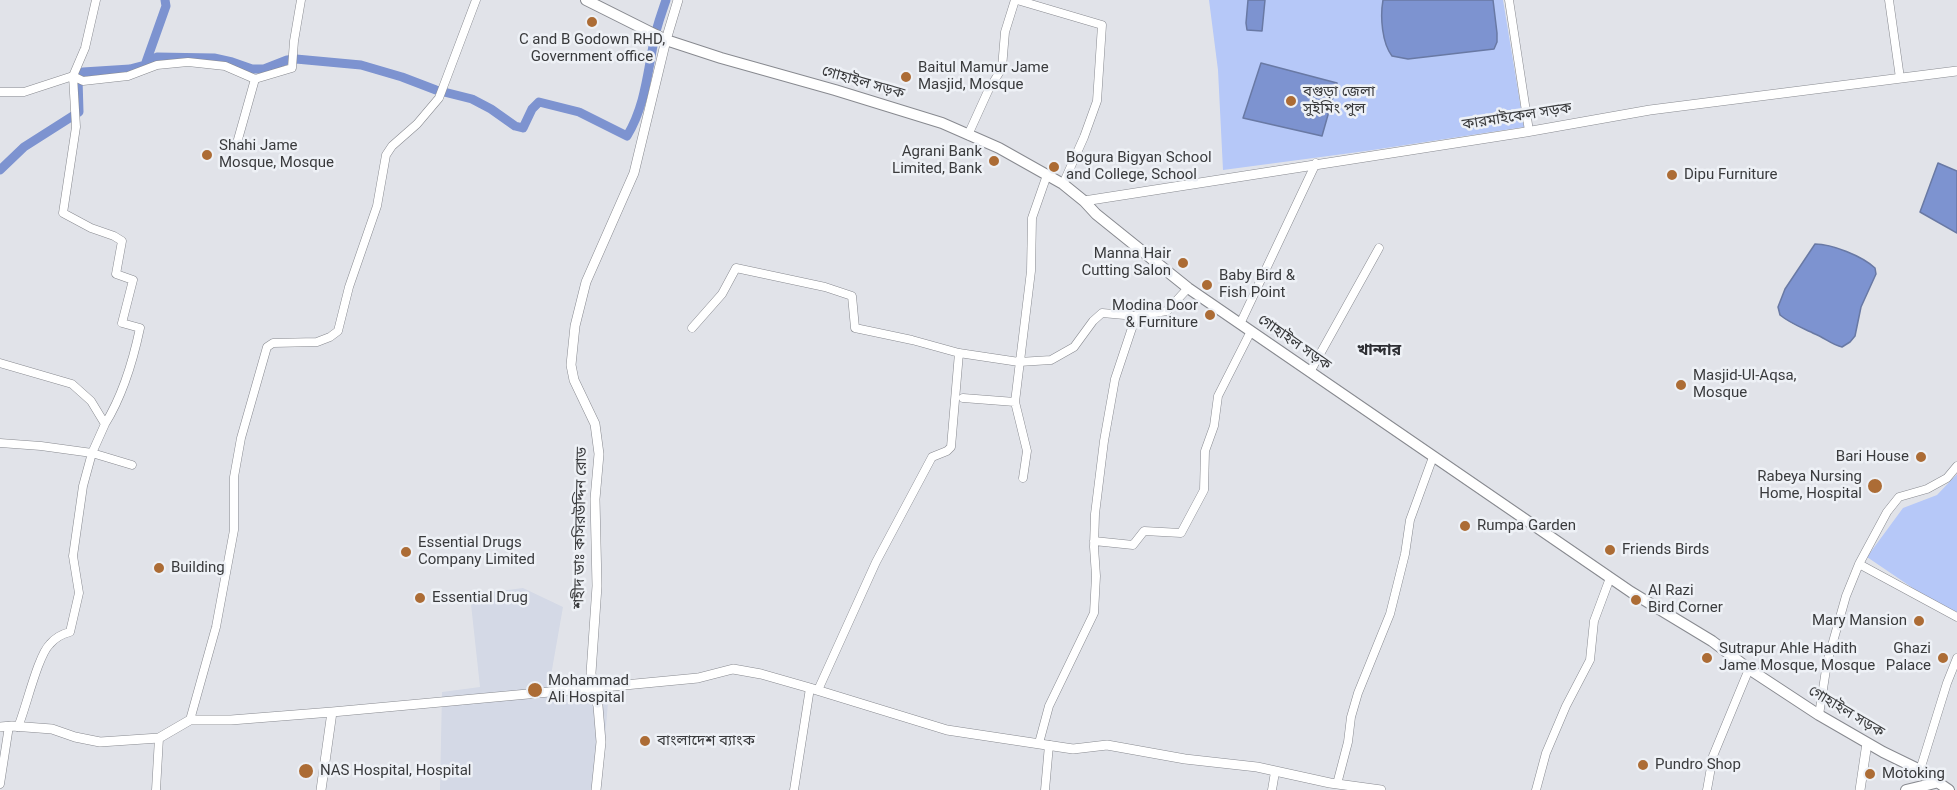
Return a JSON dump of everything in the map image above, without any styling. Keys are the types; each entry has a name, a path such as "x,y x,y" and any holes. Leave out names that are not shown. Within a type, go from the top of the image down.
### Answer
{"main road":[{"name":"গোহাইল সড়ক","path":"586,0 663,39 942,123 999,148 1063,184 1096,214 1188,288 1433,457 1610,578 1712,641 1749,669 1819,715 1920,770 1949,790"},
{"path":"1906,790 1939,782"}],"street":[{"path":"0,784 9,727 26,708 40,662 49,644 62,634 70,633 79,593 73,556 83,486 93,453 105,424 114,410 134,355 140,328 122,323 133,280 116,274 122,241 63,213 72,162 78,79 96,0"},
{"path":"0,92 24,92 78,79 128,76 157,65 188,62 225,66 255,79 292,68 301,0"},
{"path":"190,720 218,616 234,530 234,477 241,438 267,347 273,343 317,342 338,331 349,287 377,206 386,155 392,146 417,124 442,91 476,0"},
{"name":"শহীদ ডাঃ কসিরউদ্দিন রোড","path":"596,790 601,742 598,706 591,673 597,586 595,499 599,454 594,424 573,380 571,365 575,326 586,282 634,173 663,39 678,0"},
{"path":"968,135 988,91 1002,68 1005,32 1016,0 1102,25 1097,101 1063,184"},
{"path":"1509,0 1528,131"},
{"path":"1889,0 1900,78"},
{"name":"কারমাইকেল সড়ক","path":"1084,201 1650,110 1957,71"},
{"path":"237,143 255,79"},
{"path":"1240,324 1316,163"},
{"path":"1023,478 1027,451 1015,402 1031,271 1032,218 1047,175"},
{"path":"1310,372 1379,248"},
{"path":"692,328 722,294 736,268 825,287 852,296 855,328 959,353 1019,362 1051,360 1074,347 1093,321 1102,313 1136,316 1167,311 1188,288"},
{"path":"1045,790 1044,744 1049,706 1094,613 1096,576 1094,541 1097,495 1108,409 1115,379 1136,316"},
{"path":"1094,541 1133,545 1144,531 1181,533 1204,490 1205,451 1214,426 1218,396 1251,331"},
{"path":"795,790 814,689 876,562 932,457 951,447 959,353"},
{"path":"0,363 72,384 91,401 105,424"},
{"path":"963,399 1015,402"},
{"path":"0,443 93,453 132,465"},
{"path":"1337,784 1348,742 1351,717 1390,614 1405,554 1410,520 1433,457"},
{"path":"1819,715 1833,636 1859,564 1887,512 1899,497 1927,489 1947,478 1957,466"},
{"path":"1859,564 1957,617"},
{"path":"1536,790 1546,753 1566,706 1590,660 1594,621 1610,578"},
{"path":"1920,770 1947,682 1957,658"},
{"path":"9,727 52,729 100,742 159,738 190,720 231,720 332,712 593,688 698,678 733,669 761,674 814,689 947,730 1073,749 1107,745 1185,759 1257,767 1337,784 1381,790"},
{"path":"1707,790 1713,756 1749,669"},
{"path":"321,790 332,712"},
{"path":"156,790 159,738"},
{"path":"1860,790 1867,742"},
{"path":"1272,790 1275,772"}],"shaded area":[{"path":"1209,0 1503,0 1524,127 1223,170 1218,70"},
{"path":"1248,0 1265,0 1262,31 1247,30"},
{"path":"1383,0 1493,0 1497,42 1494,49 1408,59 1392,56 1383,30"},
{"name":"বগুড়া জেলা সুইমিং পুল","path":"1261,63 1337,83 1322,136 1243,118"},
{"path":"1938,163 1957,171 1957,233 1920,212"},
{"path":"1815,244 1830,246 1846,252 1863,259 1875,268 1876,274 1861,307 1855,336 1842,347 1780,315 1778,307 1785,289"},
{"path":"1957,474 1957,618 1867,557 1903,508 1937,495"},
{"name":"Mohammad Ali Hospital","path":"523,588 563,607 550,681 610,677 601,790 440,790 442,692 480,687 470,595"}],"waterway":[{"path":"145,65 166,6 165,0"},
{"path":"0,170 24,147 79,112 78,79 83,72 130,69 145,65 157,57 214,58 252,69 264,69 296,59 361,65 436,90 472,99 515,126 523,128 532,109 539,102 579,112 627,136 641,103 655,34 666,0"}],"place":[{"name":"C and B Godown RHD, Government office","path":"592,22"},
{"name":"Baitul Mamur Jame Masjid, Mosque","path":"906,77"},
{"name":"বগুড়া জেলা সুইমিং পুল","path":"1291,101"},
{"name":"Shahi Jame Mosque, Mosque","path":"207,155"},
{"name":"Agrani Bank Limited, Bank","path":"994,161"},
{"name":"Bogura Bigyan School and College, School","path":"1054,167"},
{"name":"Dipu Furniture","path":"1672,175"},
{"name":"Manna Hair Cutting Salon","path":"1183,263"},
{"name":"Baby Bird & Fish Point","path":"1207,285"},
{"name":"Modina Door & Furniture","path":"1210,315"},
{"name":"Masjid-Ul-Aqsa, Mosque","path":"1681,385"},
{"name":"Bari House","path":"1921,457"},
{"name":"Rabeya Nursing Home, Hospital","path":"1875,486"},
{"name":"Rumpa Garden","path":"1465,526"},
{"name":"Friends Birds","path":"1610,550"},
{"name":"Essential Drugs Company Limited","path":"406,552"},
{"name":"Building","path":"159,568"},
{"name":"Essential Drug","path":"420,598"},
{"name":"Al Razi Bird Corner","path":"1636,600"},
{"name":"Mary Mansion","path":"1919,621"},
{"name":"Sutrapur Ahle Hadith Jame Mosque, Mosque","path":"1707,658"},
{"name":"Ghazi Palace","path":"1943,658"},
{"name":"Mohammad Ali Hospital","path":"535,690"},
{"name":"বাংলাদেশ ব্যাংক","path":"645,741"},
{"name":"Pundro Shop","path":"1643,765"},
{"name":"NAS Hospital, Hospital","path":"306,771"},
{"name":"Motoking","path":"1870,774"}],"district":[{"name":"খান্দার","path":"1379,351"}]}
